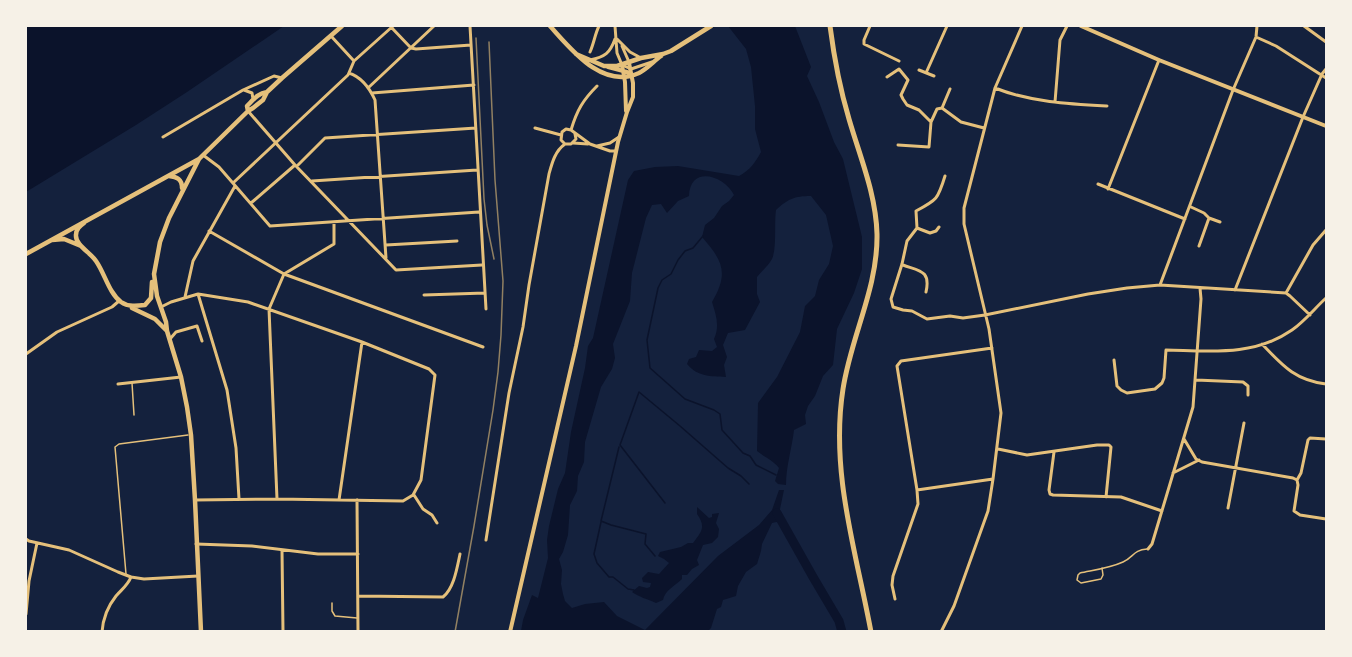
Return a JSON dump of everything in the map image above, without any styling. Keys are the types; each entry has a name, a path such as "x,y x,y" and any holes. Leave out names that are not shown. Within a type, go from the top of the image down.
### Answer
{"highway":[{"path":"830,26 837,71 873,197 877,225 875,267 843,387 839,436 840,471 847,518 871,632"}],"main road":[{"path":"167,331 150,315 119,301 95,260 76,238 81,225 201,157 248,111 263,100 267,92 282,78 342,26"},
{"path":"551,26 588,64 616,77 624,74 632,76 642,72 663,54 680,46 710,26"},
{"path":"576,54 604,66 630,66 641,58 663,54"},
{"path":"248,111 247,106 252,100 261,93 267,92"},
{"path":"126,305 141,306 148,303 152,295 152,279 160,242 182,190 201,157"},
{"path":"169,176 179,179 182,183 182,190"},
{"path":"26,254 89,219"},
{"path":"49,241 64,239 82,246"},
{"path":"154,273 155,286 167,331 182,377 191,435 201,632"}],"street":[{"path":"185,297 193,261 234,184 349,73 354,61 392,26 411,48 471,45"},
{"path":"368,88 434,26"},
{"path":"470,26 486,309"},
{"path":"590,52 599,26"},
{"path":"615,26 617,53 624,74 627,112"},
{"path":"870,26 864,44 899,61"},
{"path":"926,73 947,26"},
{"path":"941,632 954,606 988,511 1001,412 992,348 964,224 964,208 994,88 1022,26"},
{"path":"1055,102 1060,40 1067,26"},
{"path":"1082,26 1159,60 1326,126"},
{"path":"1160,285 1233,90 1257,37 1257,26"},
{"path":"1304,26 1326,42"},
{"path":"331,36 354,61"},
{"path":"616,37 630,52 641,58"},
{"path":"590,60 608,53 616,37"},
{"path":"1257,37 1276,46 1326,78"},
{"path":"510,632 574,358 616,151 633,97 630,66 622,44"},
{"path":"1108,189 1159,60"},
{"path":"630,66 653,62"},
{"path":"604,66 624,74"},
{"path":"887,77 899,69 908,80 901,95 903,99 907,105 919,110 931,122"},
{"path":"1236,290 1303,117 1326,69"},
{"path":"920,70 934,76"},
{"path":"349,73 356,76 368,88 375,100 386,260"},
{"path":"162,137 243,90 274,76 282,78"},
{"path":"372,93 474,85"},
{"path":"571,129 582,103 597,86"},
{"path":"994,88 1030,99 1107,106"},
{"path":"898,145 929,147 931,122 937,109 942,108 950,89"},
{"path":"243,90 252,93 252,100"},
{"path":"942,108 961,122 984,128"},
{"path":"248,111 396,270 483,265"},
{"path":"251,203 326,138 476,128"},
{"path":"535,128 561,135"},
{"path":"565,144 561,140 561,135 566,129 571,129"},
{"path":"571,129 590,144"},
{"path":"573,143 576,139 575,134"},
{"path":"596,146 610,143 620,136"},
{"path":"486,540 509,393 554,157 565,144 573,143 590,144 616,151"},
{"path":"201,157 215,164 270,226 479,212"},
{"path":"311,181 477,170"},
{"path":"945,176 941,190 934,201 916,211 917,228 907,241 891,299 893,307 912,311 927,319 950,316 963,318 1088,294 1160,285 1286,293 1310,315"},
{"path":"1098,184 1185,219"},
{"path":"1190,207 1220,222"},
{"path":"1199,246 1209,218"},
{"path":"277,499 269,309 284,274 334,244 334,222"},
{"path":"917,228 930,233 939,227"},
{"path":"1286,293 1313,245 1326,230"},
{"path":"209,231 284,274 483,347"},
{"path":"386,245 457,241"},
{"path":"902,264 927,276 929,282 926,292"},
{"path":"1148,549 1152,544 1193,407 1200,288"},
{"path":"424,295 484,293"},
{"path":"198,294 227,390 236,448 239,499"},
{"path":"161,307 198,294 230,298 269,309 362,342 429,369 435,375 421,480 413,495 404,501 195,500"},
{"path":"1114,360 1117,386 1121,390 1126,393 1155,389 1164,378 1166,350 1230,351 1262,344 1286,333 1310,315 1326,298"},
{"path":"26,354 57,332 112,307 119,301"},
{"path":"170,339 176,332 197,326 202,340"},
{"path":"339,500 362,342"},
{"path":"1262,344 1295,375 1312,382 1326,384"},
{"path":"895,599 892,576 918,504 897,366 901,361 992,348"},
{"path":"118,384 182,377"},
{"path":"1196,380 1243,382 1248,386 1248,395"},
{"path":"1228,508 1244,423"},
{"path":"1326,439 1310,438 1308,440 1297,480 1294,508 1294,511 1300,515 1326,519"},
{"path":"1184,439 1199,460 1297,480"},
{"path":"997,449 1028,455 1109,445 1111,447 1106,497"},
{"path":"1054,452 1050,494 1121,497 1162,511"},
{"path":"1173,473 1199,460"},
{"path":"917,490 993,479"},
{"path":"413,495 437,523"},
{"path":"357,500 358,632"},
{"path":"26,539 78,554 131,577 144,579 198,576"},
{"path":"26,614 29,580 37,543"},
{"path":"196,544 252,546 318,554 358,554"},
{"path":"282,550 283,632"},
{"path":"358,596 446,596 452,585 460,554"},
{"path":"102,632 111,603 131,577"}],"lane":[{"path":"132,382 135,415"},
{"path":"126,575 115,447 119,444 191,435"},
{"path":"1102,567 1101,579 1081,583 1077,580 1080,573 1102,567 1124,562 1140,550 1148,549"},
{"path":"332,603 335,616 358,618"}],"water":[{"path":"26,26 284,26 136,125 26,192"},
{"path":"728,26 795,26 811,67 807,76 843,159 862,237 862,269 854,293 837,329 833,365 823,376 808,406 805,415 806,424 794,430 786,485 778,484 775,481 779,468 757,451 758,403 777,377 800,332 805,306 815,296 819,280 829,264 833,246 826,215 811,196 792,199 776,210 774,254 769,264 757,277 757,294 760,302 745,330 728,333 723,345 727,357 724,365 726,377 700,374 687,364 689,359 696,357 699,350 712,351 717,347 714,339 717,320 712,302 721,283 722,275 719,260 702,237 705,225 734,195 723,182 708,176 695,180 689,196 678,201 667,213 661,204 652,205 646,218 632,273 630,301 613,344 615,358 612,369 601,387 585,442 584,462 578,476 577,491 570,505 568,535 559,559 565,601 572,608 604,602 617,616 645,630 718,556 759,525 772,510 779,490 784,490 780,509 781,521 772,523 762,544 757,564 746,572 738,586 736,596 723,600 708,631 521,631 532,595 538,598 548,558 549,526 558,489 565,473 588,346 593,338 628,180 634,171 678,166 739,176 752,166 761,152 755,129 751,67 746,49"},
{"path":"697,507 709,518 712,514 719,513 716,523 719,529 718,537 712,543 703,545 697,560 699,565 687,575 682,575 682,579 668,591 663,600 656,603 632,592 639,586 650,587 651,583 643,582 642,578 648,572 659,574 669,563 658,556 660,552 693,543 702,529"}],"waterway":[{"path":"703,236 693,248 685,251 671,274 662,280 658,288 647,340 650,368 685,399 720,414 722,430 743,453 750,456 756,465 776,475"},
{"path":"665,503 620,445 639,392 749,484"},
{"path":"619,447 601,521 646,534 645,544 655,556"},
{"path":"777,513 839,621 842,632"},
{"path":"601,522 594,554 597,563 609,577 613,577 628,589 634,590"}],"railway":[{"path":"476,38 484,199 494,259"},
{"path":"455,632 493,410 501,335 503,281 495,180 489,42"}]}
